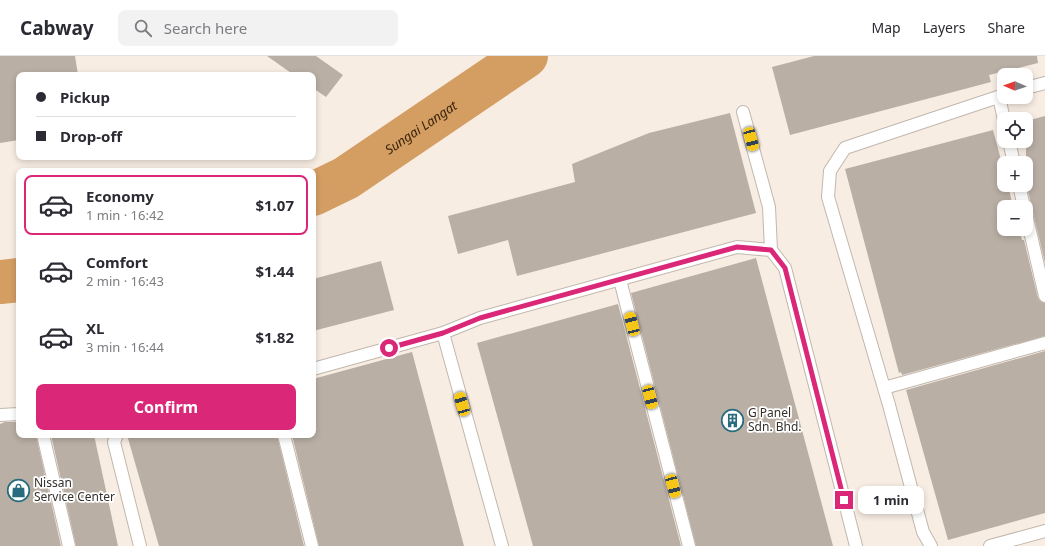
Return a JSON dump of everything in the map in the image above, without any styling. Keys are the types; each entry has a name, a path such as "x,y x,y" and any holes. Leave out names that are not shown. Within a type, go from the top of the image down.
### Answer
{"lane":[{"path":"1033,86 1045,82"},
{"path":"931,546 923,532 884,388 828,197 830,170 845,148 997,97"},
{"path":"743,112 769,206 771,250 785,268 856,546"},
{"path":"1031,236 1045,296"},
{"path":"316,368 443,333 480,318 737,247 771,250"},
{"path":"620,280 689,546"},
{"path":"443,333 502,546"},
{"path":"884,388 1045,343"},
{"path":"0,415 16,414"},
{"path":"44,438 69,546"},
{"path":"116,438 114,442 140,546"},
{"path":"285,438 312,546"},
{"path":"990,546 1045,531"}],"building":[{"path":"0,56 75,56 78,72 16,72 16,140 0,143"},
{"path":"267,56 316,56 343,75 326,97 316,90 316,72 290,72"},
{"path":"814,56 1037,56 1038,63 1018,68 997,68 997,73 989,75 991,82 790,135 772,67"},
{"path":"730,113 756,213 517,276 508,240 458,254 448,216 575,182 572,164 649,133"},
{"path":"1045,116 1045,263 1033,212 1033,200 1030,200 1028,192 1033,192 1033,156 1026,156 1026,148 1033,148 1033,119"},
{"path":"993,130 1000,156 997,156 997,192 1010,192 1011,200 997,200 997,236 1021,236 1022,240 1024,240 1038,298 1040,301 1045,303 1045,336 902,375 901,372 899,373 845,169"},
{"name":"G Panel Sdn. Bhd.","path":"756,258 833,546 696,546 631,293"},
{"path":"381,261 394,310 316,330 316,278"},
{"path":"618,304 681,546 533,546 477,343"},
{"path":"1045,351 1045,513 948,540 906,390"},
{"path":"412,352 464,546 319,546 293,438 316,438 316,378"},
{"name":"Nissan Service Center","path":"5,422 16,422 16,438 37,438 61,546 0,546 0,424"},
{"path":"52,438 95,438 118,546 76,546"},
{"path":"128,438 278,438 304,546 159,546"}],"waterway":[{"name":"Sungai Langat","path":"316,193 346,178 526,56"},
{"name":"Sungai Langat","path":"0,282 16,280"}],"place":[{"name":"G Panel Sdn. Bhd.","path":"732,420"},
{"name":"Nissan Service Center","path":"19,490"}],"route":[{"path":"389,348 443,333 480,318 737,247 771,250 785,268 844,500"}]}
